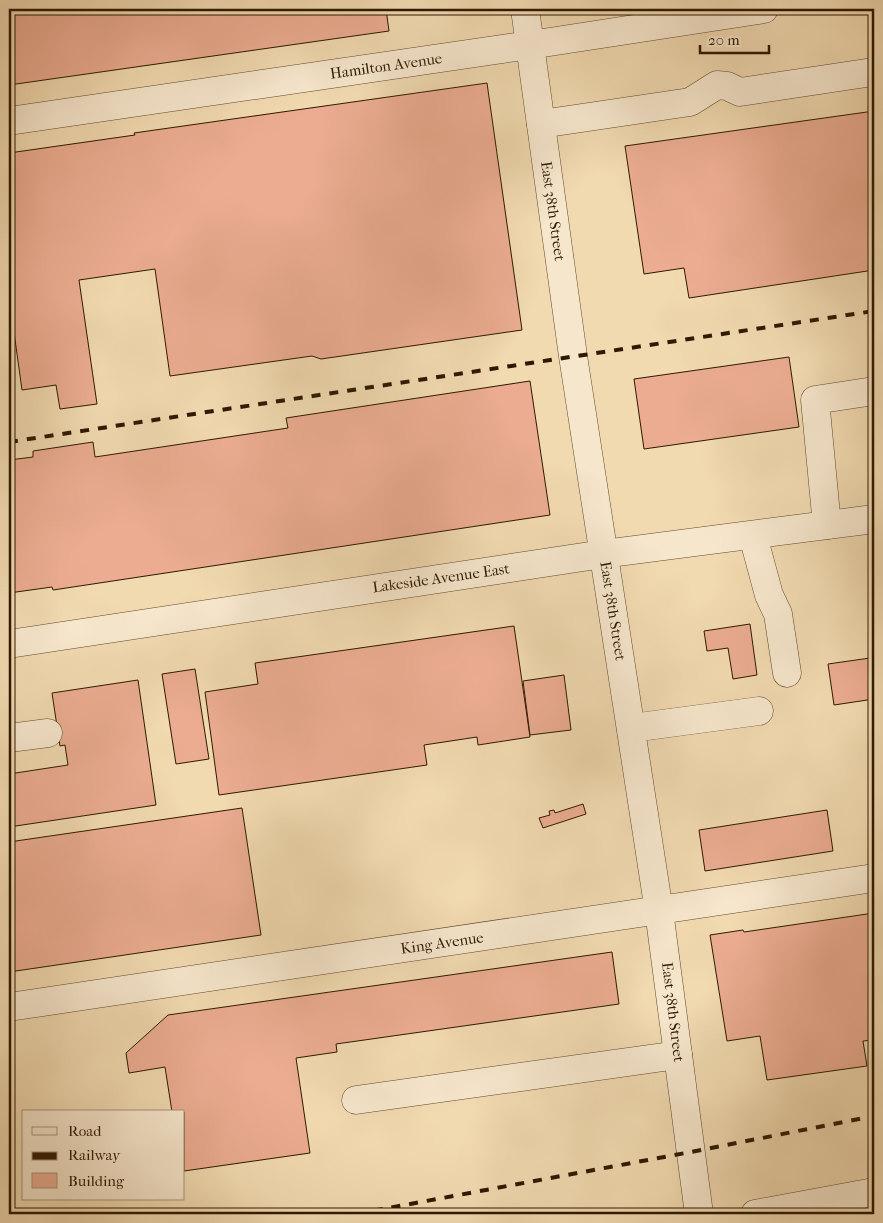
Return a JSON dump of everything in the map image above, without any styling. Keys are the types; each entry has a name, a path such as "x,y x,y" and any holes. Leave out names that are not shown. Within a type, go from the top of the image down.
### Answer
{"street":[{"name":"East 38th Street","path":"525,9 603,554 660,911 699,1214"},
{"name":"Hamilton Avenue","path":"9,121 530,45 747,10"},
{"path":"541,124 690,102 717,85 727,86 740,92 872,72"},
{"path":"827,525 815,400 874,391"},
{"name":"Lakeside Avenue East","path":"9,644 603,554 874,519"},
{"path":"753,536 769,595 778,614 787,673"},
{"path":"632,728 760,711"},
{"path":"9,738 48,733"},
{"name":"King Avenue","path":"9,1008 874,878"},
{"path":"356,1100 678,1055"},
{"path":"755,1214 874,1192"}],"building":[{"path":"9,9 386,9 389,31 9,85"},
{"path":"487,83 522,330 321,359 312,356 170,376 155,269 79,280 97,404 60,409 56,385 22,390 9,296 9,153 135,135 134,133"},
{"path":"874,111 874,270 689,298 684,268 644,274 625,146"},
{"path":"789,357 799,427 644,449 634,379"},
{"path":"530,381 550,515 53,590 52,587 9,593 9,460 33,457 33,451 93,442 95,457 288,428 286,418"},
{"path":"750,624 757,675 733,679 728,648 707,651 704,631"},
{"path":"514,626 530,737 478,745 477,737 424,745 427,765 219,795 205,692 258,684 255,663"},
{"path":"870,658 872,668 874,667 874,699 834,705 828,664"},
{"path":"195,669 209,759 176,764 162,674"},
{"path":"564,675 571,730 530,735 523,681"},
{"path":"138,680 156,805 9,827 9,774 68,765 65,745 60,746 52,693"},
{"path":"583,804 586,814 543,828 539,818 550,815 549,811 554,810 555,813"},
{"path":"242,808 261,935 9,972 9,842"},
{"path":"827,810 833,851 705,871 699,830"},
{"path":"874,913 874,1040 863,1041 867,1066 767,1080 760,1036 727,1041 710,935 743,930 744,932"},
{"path":"612,952 619,1004 336,1044 337,1052 296,1058 310,1153 185,1171 185,1110 172,1110 165,1067 129,1073 126,1053 168,1015"}],"railway":[{"path":"9,442 874,311"},
{"path":"356,1214 874,1116"}]}
